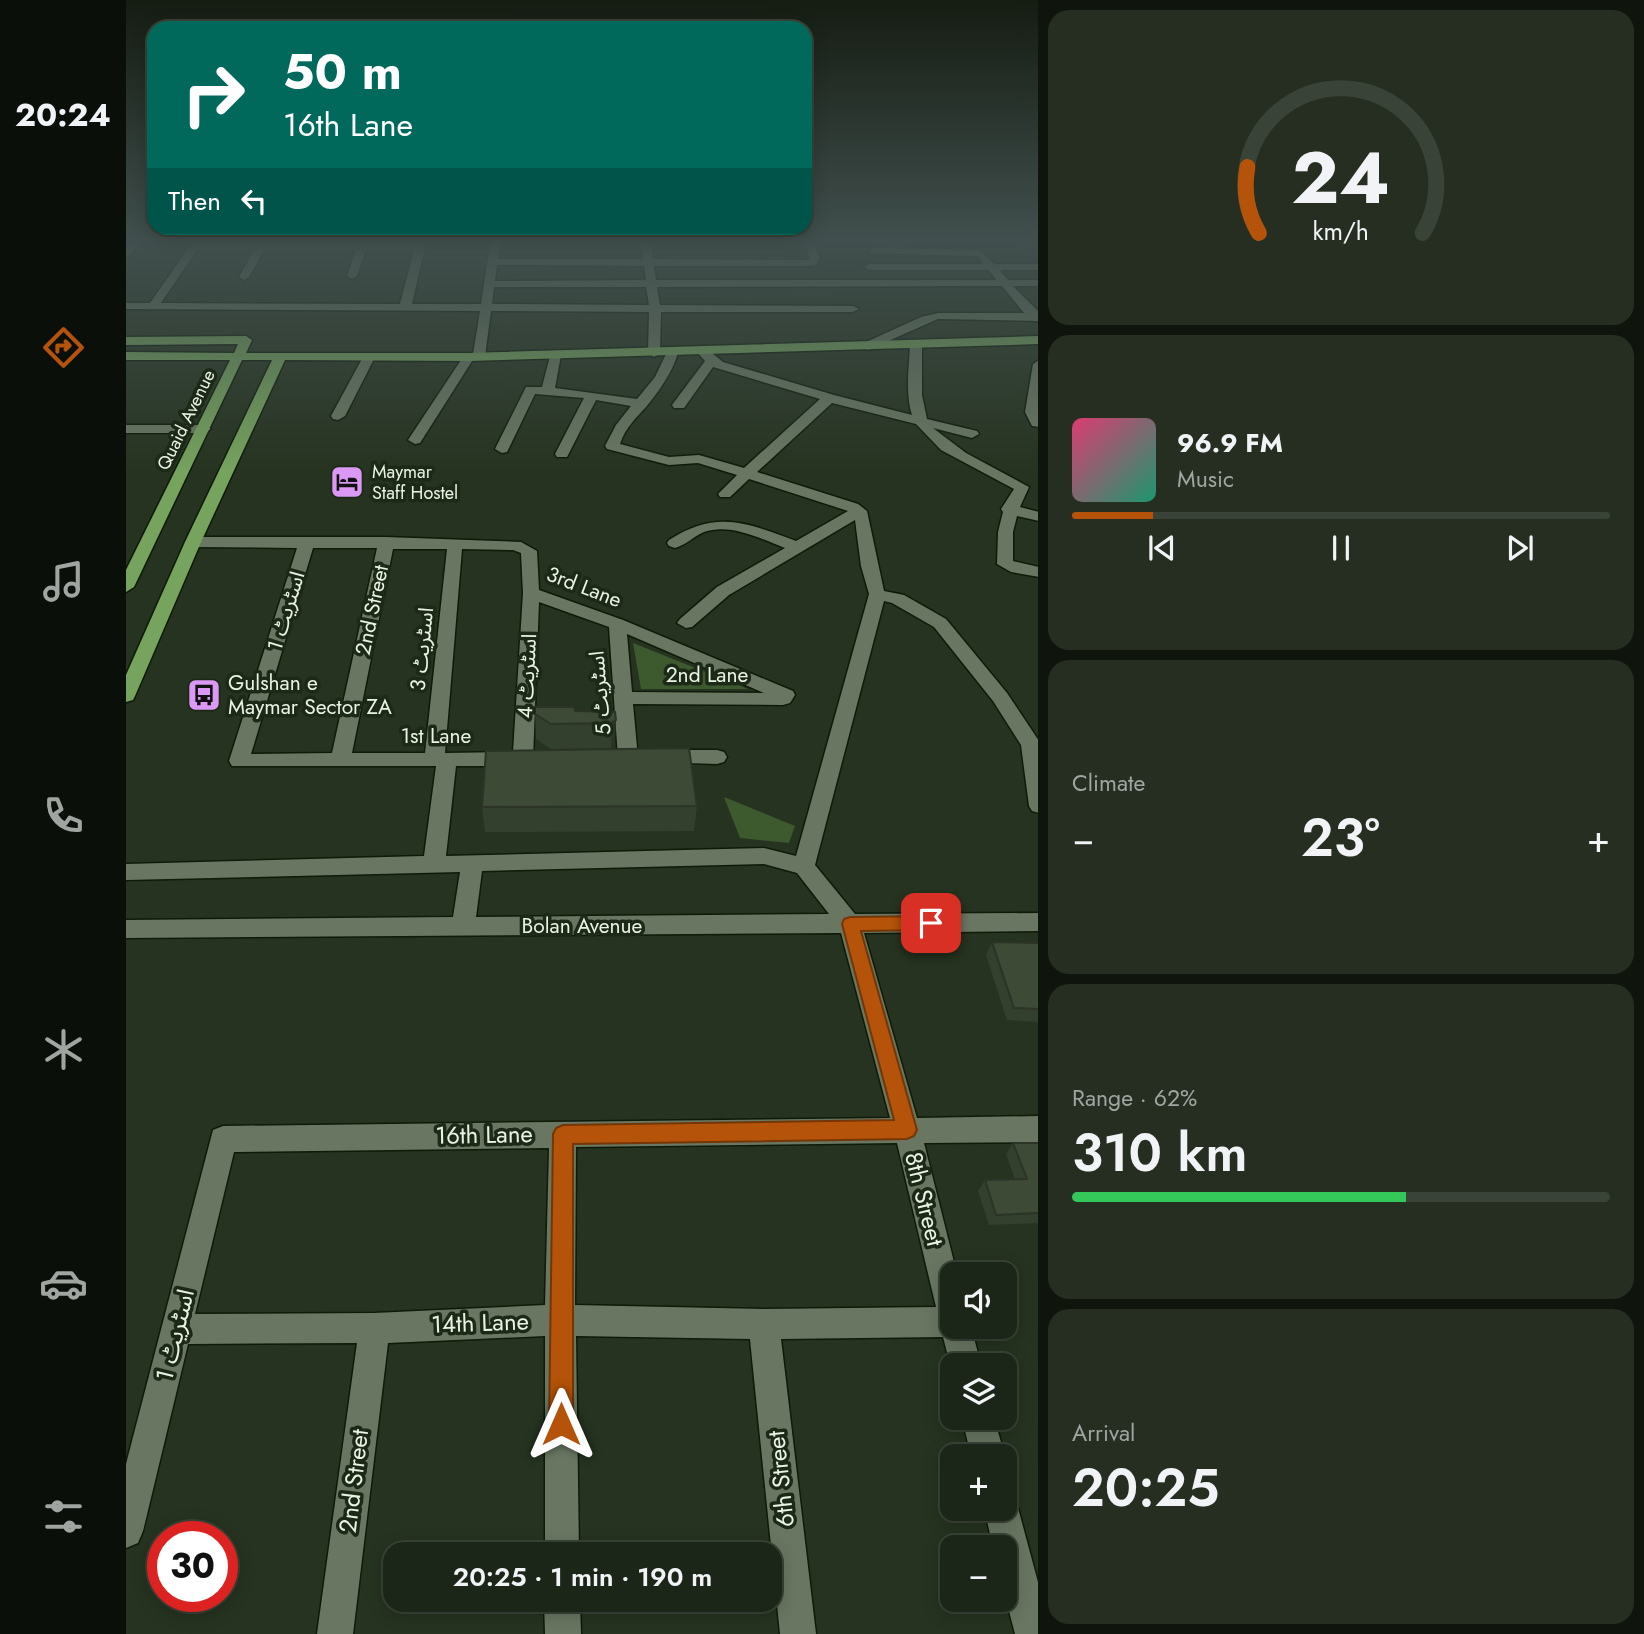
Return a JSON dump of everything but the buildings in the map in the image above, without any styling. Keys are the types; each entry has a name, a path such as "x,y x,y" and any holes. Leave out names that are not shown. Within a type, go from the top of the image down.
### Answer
{"main road":[{"name":"Quaid Avenue","path":"126,341 246,340 126,587"},
{"path":"126,356 369,357 654,353 707,356 869,346 1038,340"},
{"path":"126,696 193,542 280,357"}],"street":[{"path":"415,440 474,356 484,319"},
{"path":"654,353 655,319"},
{"path":"869,346 919,319"},
{"path":"916,345 917,413 922,423 957,456 1020,485 1022,488 1009,509 1003,542 1005,564 1038,572"},
{"path":"672,353 669,367 612,446 669,461 699,459 859,510 862,514 869,566 877,594 804,866"},
{"path":"548,390 555,355"},
{"path":"680,405 707,356 829,398 972,434"},
{"path":"338,416 369,357"},
{"path":"1037,423 1032,412 1038,364"},
{"path":"502,449 529,391 548,390 592,395 641,404"},
{"path":"562,454 592,395"},
{"path":"725,494 829,398"},
{"path":"126,429 204,429"},
{"path":"1009,509 1038,517"},
{"path":"686,623 723,591 859,510"},
{"path":"675,543 700,528 724,525 797,547"},
{"name":"3rd Lane","path":"193,542 515,545 529,551 531,593 617,624 786,695"},
{"name":"اسٹریٹ 1","path":"239,761 307,542"},
{"name":"2nd Street","path":"341,760 386,542"},
{"name":"اسٹریٹ 3","path":"434,866 455,544"},
{"name":"اسٹریٹ 4","path":"530,758 531,593"},
{"path":"877,594 898,599 940,623 1000,698 1035,746 1038,806"},
{"name":"اسٹریٹ 5","path":"617,624 628,758"},
{"name":"2nd Lane","path":"624,698 785,699 786,695"},
{"path":"602,758 717,757"},
{"name":"1st Lane","path":"239,761 530,758"},
{"path":"126,872 764,856 804,866 850,924"},
{"path":"463,927 472,865"},
{"name":"Bolan Avenue","path":"126,929 1038,922"},
{"name":"8th Street","path":"850,924 907,1130 940,1263"},
{"name":"16th Lane","path":"223,1139 1038,1129"},
{"path":"562,1542 560,1320 563,1134"},
{"name":"اسٹریٹ 1","path":"126,1531 223,1139"},
{"name":"14th Lane","path":"177,1329 374,1328 560,1320 764,1324 940,1322"},
{"name":"6th Street","path":"764,1324 798,1634"},
{"name":"2nd Street","path":"335,1634 374,1328"},
{"path":"1005,1521 1034,1627"},
{"path":"562,1612 563,1634"}],"green space":[{"path":"633,643 748,689 641,689"},
{"path":"724,797 795,826 789,843 740,838"}],"place":[{"name":"Maymar Staff Hostel","path":"347,482"},
{"name":"Gulshan e Maymar Sector ZA","path":"204,695"}],"route":[{"path":"561,1424 563,1134 907,1130 850,924 931,923"}]}
